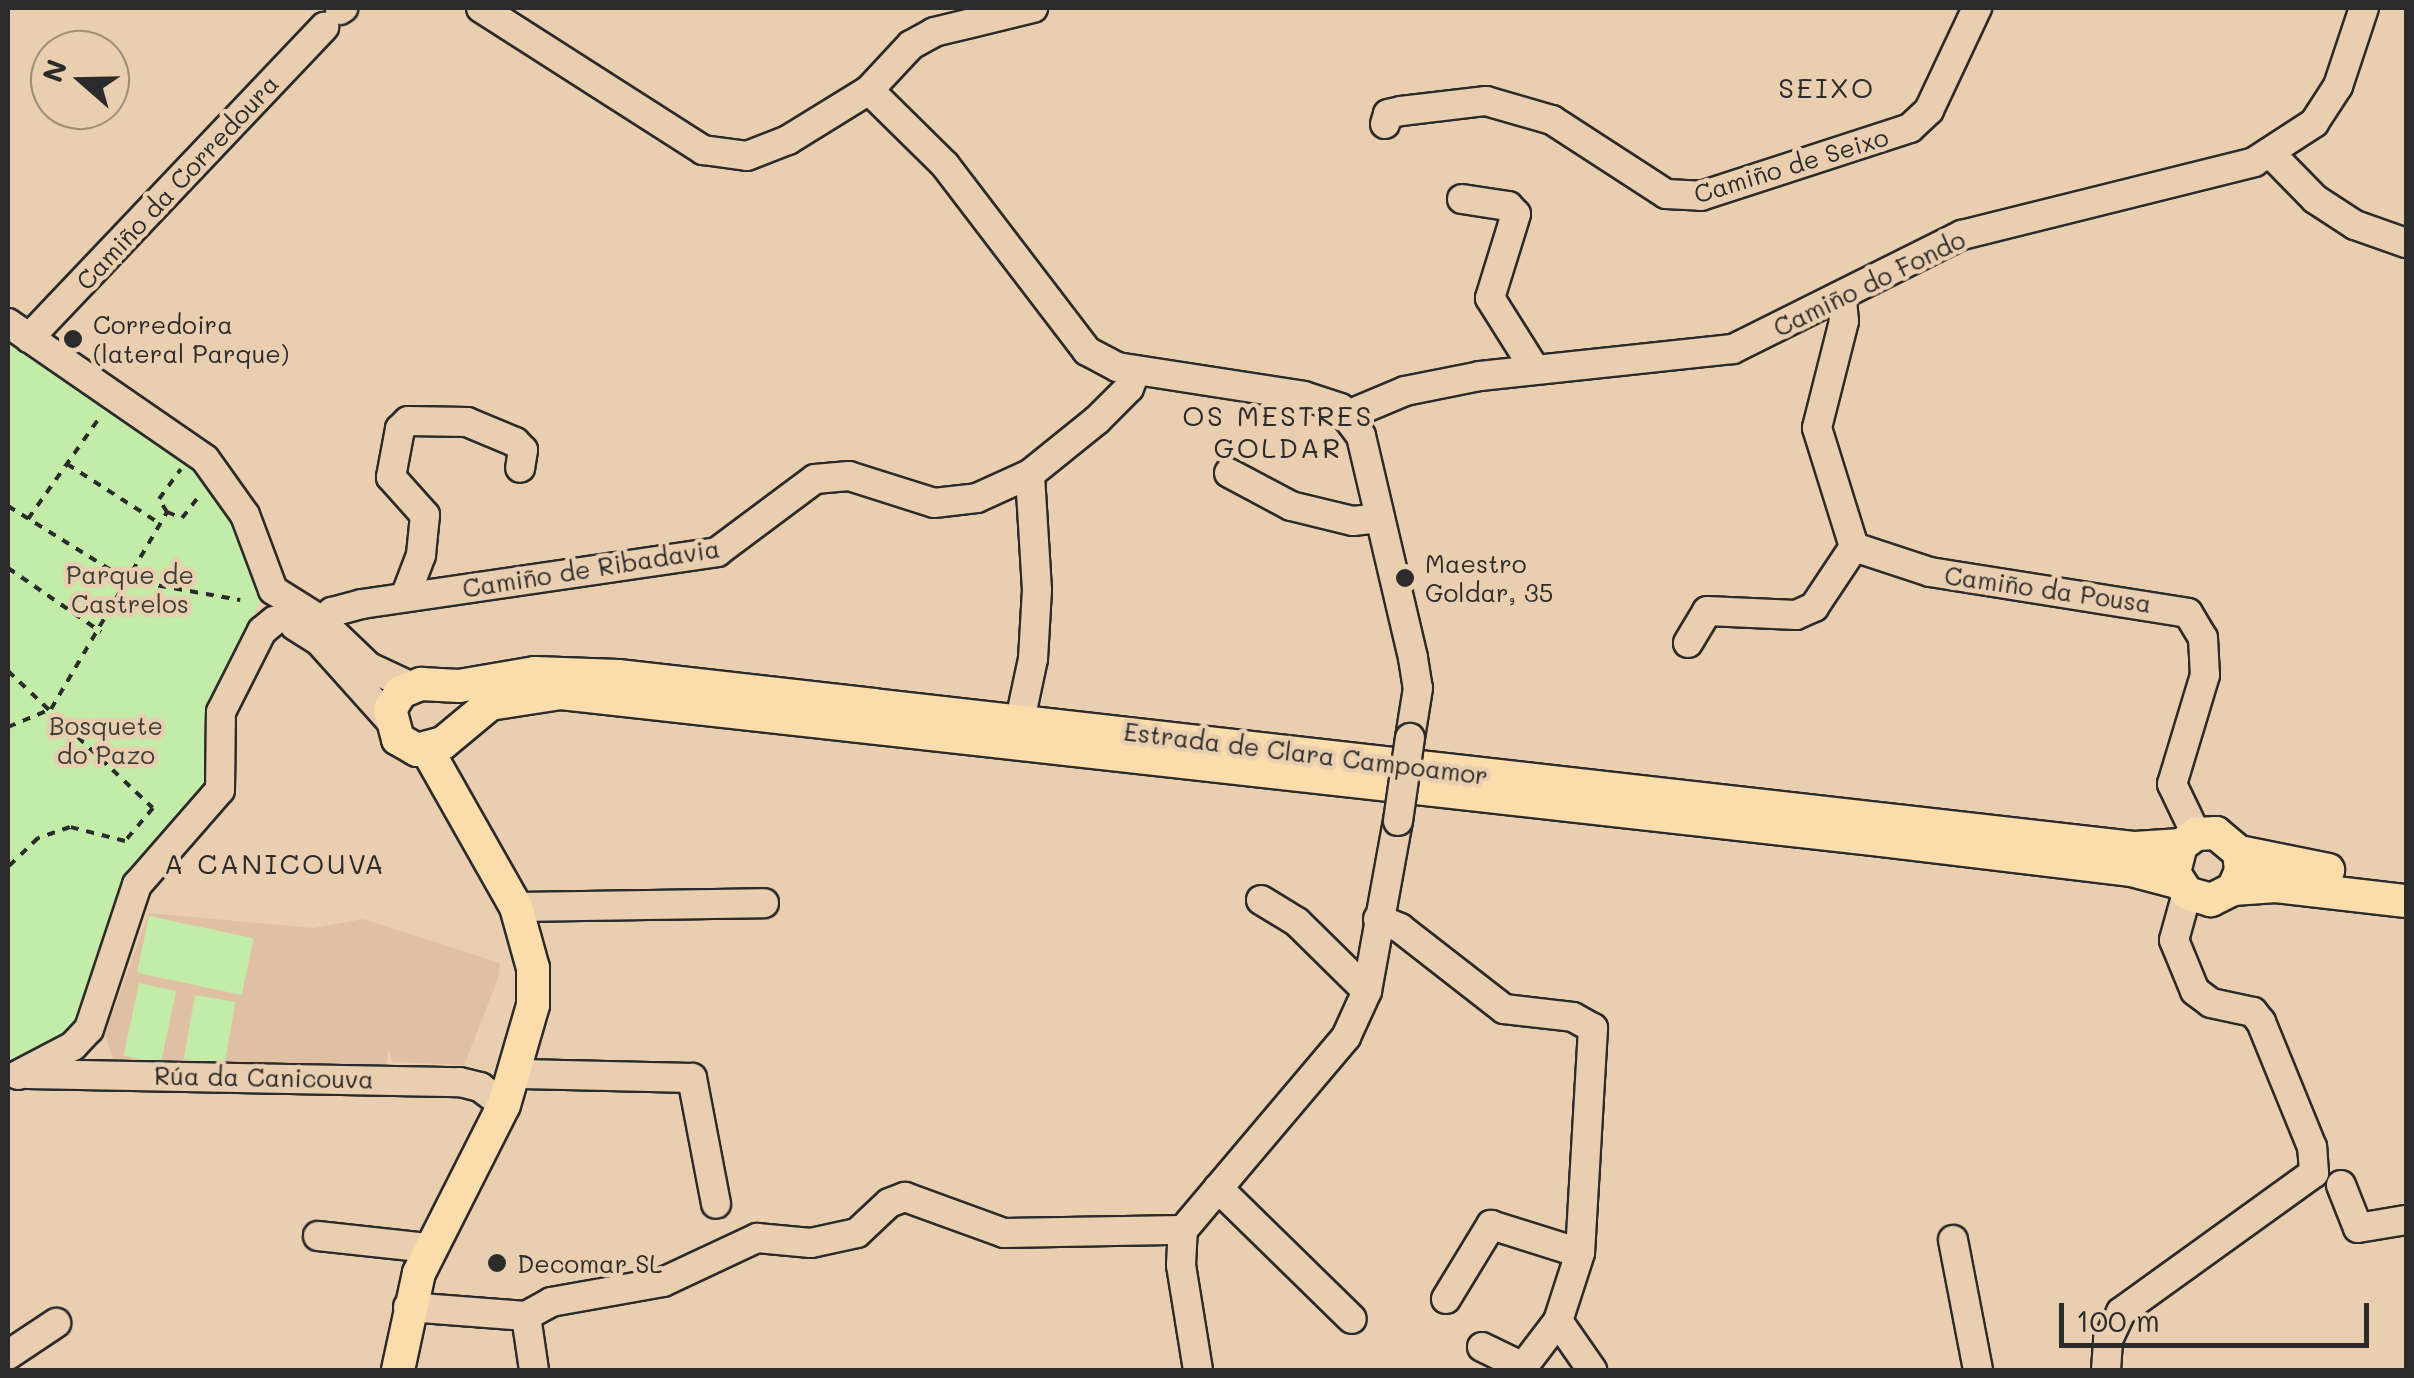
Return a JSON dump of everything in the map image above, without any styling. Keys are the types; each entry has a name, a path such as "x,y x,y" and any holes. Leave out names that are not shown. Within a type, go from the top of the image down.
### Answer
{"main road":[{"name":"Estrada de Clara Campoamor","path":"421,686 561,672 1020,720 2135,848 2225,837 2238,852 2280,864 2406,879"},
{"path":"398,1370 408,1308 429,1248 504,1105 516,1074 533,986 516,907 427,750 398,740 390,720 394,700 421,686 454,707 454,730"},
{"name":"Estrada de Clara Campoamor","path":"427,750 490,704 579,694 2132,870 2211,900 2233,888 2276,886 2406,901"},
{"path":"2182,888 2174,863 2188,839"},
{"path":"2233,888 2242,871 2238,852"}],"street":[{"path":"481,8 703,150 747,156 788,140 868,90 910,45 934,32 1033,8"},
{"name":"Camiño de Seixo","path":"1385,124 1388,114 1401,111 1486,101 1552,120 1666,194 1701,196 1910,128 1929,110 1977,8"},
{"name":"Camiño do Fondo","path":"1348,415 1405,390 1534,368 1706,357 1842,299 1962,235 2206,178 2271,154 2314,122 2338,86 2364,8"},
{"name":"Camiño da Corredoura","path":"274,620 273,590 245,516 216,469 18,330 336,15"},
{"path":"868,90 945,164 1076,340 1101,360 1136,371 1304,396 1348,415 1360,436 1418,688 1398,822 1367,991 1346,1037 1183,1230 1182,1266 1198,1370"},
{"path":"2271,154 2315,199 2355,225 2406,243"},
{"path":"1462,199 1508,206 1516,214 1490,298 1534,368"},
{"path":"1688,642 1708,611 1796,615 1814,607 1854,547 1817,428 1844,322 1842,299"},
{"name":"Camiño de Ribadavia","path":"314,626 406,597 717,552 796,491 833,476 934,503 977,498 1030,474 1097,420 1129,388 1136,371"},
{"path":"406,597 421,555 424,515 391,477 400,429 408,421 467,422 514,442 523,450 520,468"},
{"path":"1229,473 1291,506 1353,521 1380,518"},
{"path":"1020,720 1033,659 1036,590 1030,474"},
{"name":"Camiño da Pousa","path":"1854,547 1930,572 2188,614 2204,638 2205,675 2172,784 2188,839"},
{"path":"273,590 369,666 421,686"},
{"path":"274,620 314,626 390,720"},
{"name":"Rúa da Canicouva","path":"13,1078 73,1046 88,1029 137,885 220,790 221,712 262,631 274,620"},
{"path":"2106,1370 2108,1340 2120,1312 2314,1174 2312,1146 2260,1022 2253,1012 2210,1003 2195,991 2174,940 2173,924 2182,888"},
{"path":"516,907 678,899 764,903"},
{"path":"1261,900 1297,922 1367,991"},
{"path":"1378,919 1400,928 1504,1010 1573,1016 1593,1028 1580,1253 1558,1321 1523,1367 1482,1346"},
{"path":"516,1074 692,1078 716,1204"},
{"name":"Rúa da Canicouva","path":"13,1078 460,1082 480,1087 504,1105"},
{"path":"2341,1185 2358,1228 2406,1220"},
{"path":"1218,1188 1352,1319"},
{"path":"408,1308 526,1316 551,1302 663,1282 686,1266 757,1238 811,1242 856,1233 888,1202 905,1197 1004,1233 1183,1230"},
{"path":"1446,1299 1491,1225 1580,1253"},
{"path":"318,1236 429,1248"},
{"path":"1953,1240 1978,1370"},
{"path":"526,1316 534,1370"},
{"path":"1558,1321 1583,1366"},
{"path":"8,1354 56,1323"}],"path":[{"path":"28,519 101,415"},
{"path":"67,464 159,524"},
{"path":"193,478 181,468 159,499 168,512 182,518 206,487"},
{"path":"8,506 127,580 240,600"},
{"path":"8,727 51,709 102,632 127,580 168,512"},
{"path":"8,568 102,632"},
{"path":"8,671 154,808 125,841 70,828 38,838 8,867"}],"shaded area":[{"path":"149,913 314,928 363,919 500,963 498,979 464,1065 392,1062 389,1049 385,1071 116,1068 105,1034"}],"green space":[{"name":"Parque de Castrelos","path":"8,331 198,462 220,489 261,581 260,601 209,710 214,783 139,865 79,1027 8,1069"},
{"path":"149,916 254,938 242,995 137,973"},
{"path":"139,983 176,991 161,1063 124,1055"},
{"path":"195,995 235,1002 224,1066 184,1059"}],"place":[{"name":"Corredoira (lateral Parque)","path":"73,339"},
{"name":"Maestro Goldar, 35","path":"1405,578"},
{"name":"Decomar SL","path":"497,1263"}],"district":[{"name":"SEIXO","path":"1827,87"},
{"name":"OS MESTRES GOLDAR","path":"1278,431"},
{"name":"A CANICOUVA","path":"275,863"}],"park label":[{"name":"Bosquete do Pazo","path":"106,740"}]}
